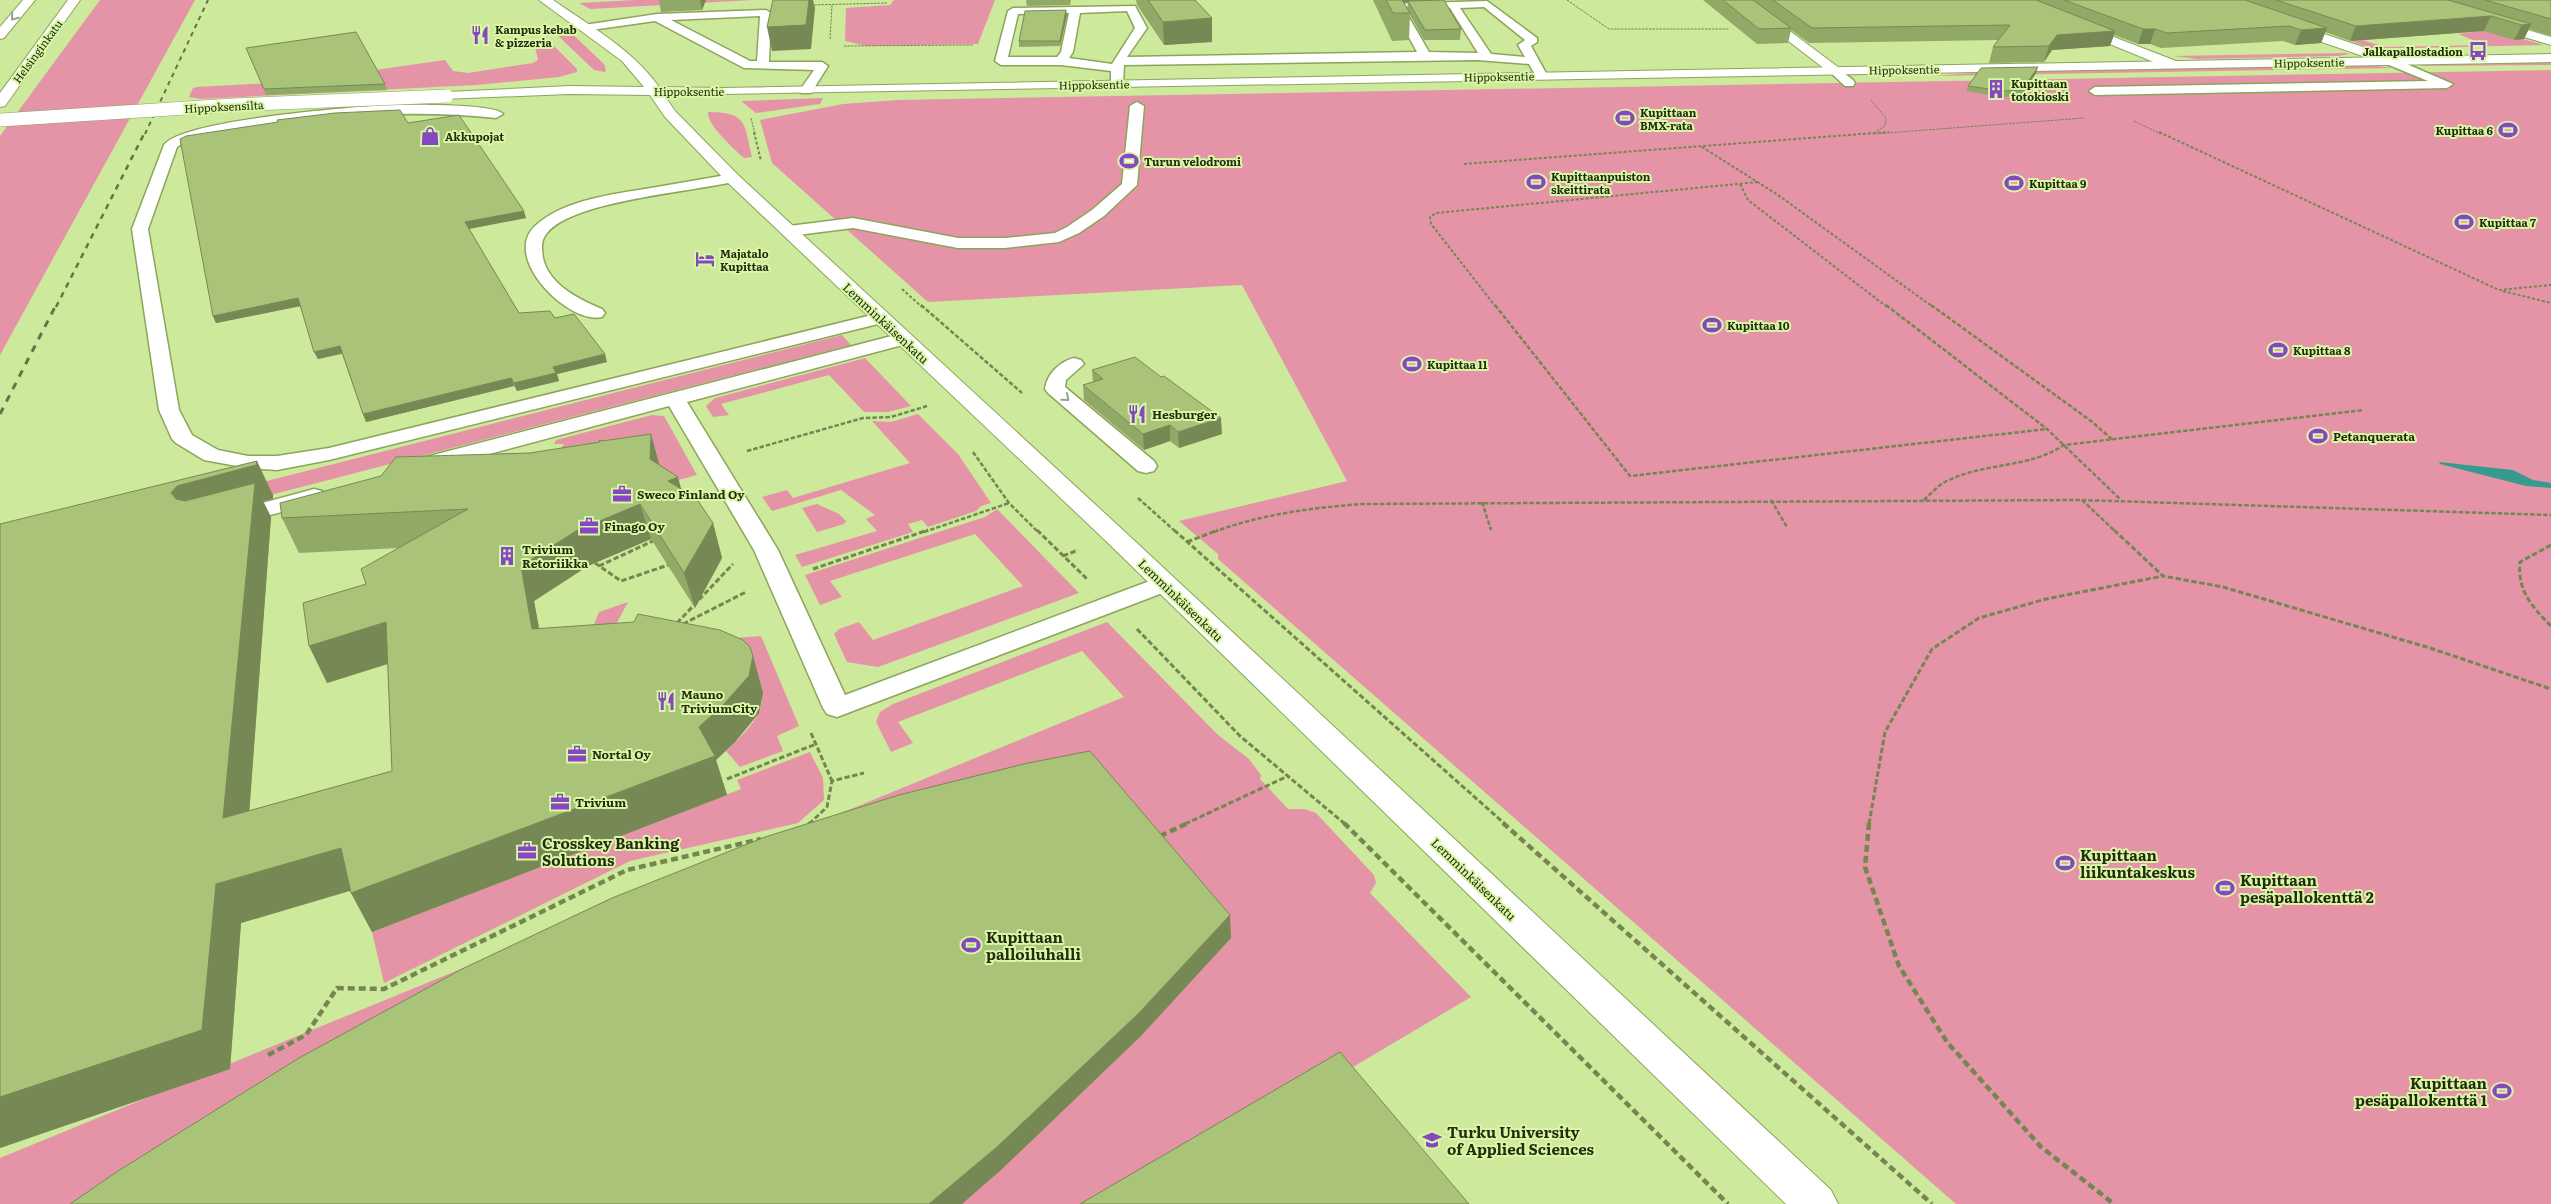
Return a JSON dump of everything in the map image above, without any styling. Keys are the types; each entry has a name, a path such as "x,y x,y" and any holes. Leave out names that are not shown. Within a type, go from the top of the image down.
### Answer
{"main road":[{"path":"0,35 29,0"},
{"name":"Helsinginkatu","path":"0,103 74,0"},
{"name":"Lemminkäisenkatu","path":"545,0 627,58 642,73 670,114 732,178 1164,584 1816,1204"},
{"path":"1741,0 1835,70"},
{"path":"2008,0 2171,64"},
{"path":"2481,20 2551,41"},
{"path":"2274,21 2388,60"},
{"name":"Hippoksentie","path":"447,96 569,90 806,90 1541,75 2551,58"},
{"name":"Hippoksensilta","path":"0,120 223,106 447,96"}],"lane":[{"path":"1425,55 1397,6 1487,4 1533,40 1524,45 1541,75"},
{"path":"1453,5 1487,57"},
{"path":"1117,83 1118,65 1141,28 1131,8 1013,11 1001,61 1061,61 1118,65 1425,55 1532,61"},
{"path":"1061,61 1067,52 1075,9"},
{"path":"584,28 657,17 766,13 763,65"},
{"path":"657,17 748,65 822,66 806,90"},
{"path":"2095,91 2447,84 2388,60"},
{"path":"1835,70 1849,83"},
{"path":"789,231 848,223 958,242 1005,243 1058,236 1098,213 1129,185 1137,106"},
{"path":"496,114 452,108 382,108 328,113 196,134 178,140 171,146 140,228 169,410 183,439 212,455 248,462 277,463 329,454 880,318"},
{"path":"596,313 574,304 545,280 534,259 532,244 541,229 589,204 732,178"},
{"path":"407,469 903,339"},
{"path":"1074,364 1056,378 1056,389 1146,466"},
{"path":"675,399 766,550 837,708 1164,584"},
{"path":"212,525 332,490"}],"path":[{"path":"1567,0 1609,29 1710,27 1784,32"},
{"path":"805,4 887,3"},
{"path":"829,43 832,5"},
{"path":"839,45 848,47 973,45"},
{"path":"1849,83 1870,100 1886,118 1885,126 1879,131 1867,134"},
{"path":"1464,164 2091,118"},
{"path":"752,119 762,164"},
{"path":"2132,120 2499,290 2551,303"},
{"path":"1702,146 1758,182 2075,409 2113,440"},
{"path":"1758,182 1436,213 1430,217 1431,224 1630,476 2047,429"},
{"path":"1740,184 1748,200 2047,429 2122,500"},
{"path":"896,284 1029,400"},
{"path":"2499,290 2551,285"},
{"path":"921,400 934,412"},
{"path":"751,457 746,451 863,418 891,417 928,406"},
{"path":"1924,500 1944,482 1968,472 2040,458 2055,453 2064,446 2363,410"},
{"path":"968,445 1009,503 1112,604 1236,731 1332,811 1728,1204"},
{"path":"1133,494 1932,1204"},
{"path":"1771,500 1787,527"},
{"path":"2081,500 2163,576"},
{"path":"1187,542 1248,520 1320,507 1482,502 2122,500 2551,515"},
{"path":"1482,502 1491,530"},
{"path":"804,572 1009,503"},
{"path":"599,566 658,538"},
{"path":"2551,545 2520,562 2517,573 2527,601 2551,626"},
{"path":"671,630 735,562"},
{"path":"595,563 621,581 674,563"},
{"path":"2114,1204 2041,1147 1947,1042 1899,966 1865,867 1871,804 1886,732 1932,649 1979,618 2046,598 2163,576 2223,587 2251,595 2430,648 2551,689"},
{"path":"679,626 748,591"},
{"path":"727,779 816,744"},
{"path":"806,826 823,814 830,801 832,781 864,773"},
{"path":"1158,837 1288,776"},
{"path":"268,1055 306,1035 337,988 384,990 627,870 770,837"}],"shaded area":[{"path":"100,0 195,0 0,355 0,136"},
{"path":"635,0 753,0 590,9 579,3"},
{"path":"894,0 995,0 978,44 866,46 845,41 846,8 890,5"},
{"path":"566,28 604,64 605,72 594,70 554,32"},
{"path":"2490,30 2544,45 2372,49 2351,41 2362,40 2386,47 2485,45 2458,34"},
{"path":"553,45 577,69 577,72 559,77 476,85 201,99 189,97 193,88 197,87 291,82 445,60 453,71 468,73 533,63 538,60 535,47"},
{"path":"2349,54 2339,56 2197,59 2173,56"},
{"path":"2551,62 2551,65 2419,66 2430,64"},
{"path":"2369,65 2394,68 1931,76 1989,72"},
{"name":"Kupittaan liikuntakeskus","path":"2551,70 2551,1204 1956,1204 1218,559 1218,554 1179,521 1347,481 1242,285 928,302 772,163 760,120 843,104 898,100"},
{"path":"823,98 820,104 756,113 741,101"},
{"path":"708,112 731,114 742,122 752,157 744,158 728,143 716,130"},
{"path":"842,335 851,345 7,563 11,546"},
{"path":"865,358 911,406 888,412 864,412 829,375 721,404 729,415 713,417 706,406 715,398"},
{"path":"918,414 958,454 991,503 981,506 976,511 928,527 922,520 908,524 913,532 802,567 795,555 877,531 866,519 875,515 841,490 772,511 762,497 787,490 793,498 910,463 872,421 891,422"},
{"path":"652,415 664,416 697,475 660,485 533,487 564,444 554,444 556,440"},
{"path":"817,504 839,514 846,521 844,524 817,532 802,508"},
{"path":"997,509 1079,593 878,667 847,662 834,634 839,629 859,622 873,640 1023,586 975,534 830,581 842,597 820,605 805,575 985,517"},
{"path":"628,602 605,645 584,649 599,612"},
{"name":"Kupittaan palloiluhalli","path":"1107,622 1218,735 1249,759 1261,775 1260,779 1288,809 1304,809 1316,813 1374,875 1376,883 1370,893 1471,997 1122,1204 0,1204 0,1158 1124,697 1082,651 898,722 913,743 891,752 876,722 880,712 893,704"},
{"path":"761,636 799,726 777,736 783,751 740,767 726,751 754,721 761,704 760,684 683,642"},
{"path":"810,752 823,778 824,800 798,823 630,861 384,983 372,932 741,789 737,780"}],"water":[{"path":"2439,462 2513,470 2533,480 2551,483 2551,488 2526,486 2440,464"}],"building":[{"path":"773,0 809,0 806,25 767,27"},
{"path":"1148,0 1195,0 1212,18 1163,22"},
{"path":"1386,0 1402,0 1410,13 1393,13"},
{"path":"1444,0 1461,29 1425,30 1408,1"},
{"path":"1723,0 1753,0 1791,28 1759,29"},
{"path":"1773,0 2036,0 2115,31 2057,35 2049,46 1993,47 2010,25 1812,28"},
{"path":"2064,0 2245,0 2327,28 2301,30 2289,26 2167,33 2155,29 2143,29"},
{"path":"2276,0 2448,0 2531,24 2522,25 2491,16 2356,26"},
{"path":"2485,0 2551,0 2551,19"},
{"path":"1066,10 1060,41 1019,41 1025,11"},
{"path":"356,32 385,84 264,89 246,48"},
{"path":"2038,67 2022,90 2004,91 1968,86 1981,68"},
{"path":"400,110 408,123 459,115 524,211 465,222 519,313 550,311 555,318 574,314 605,354 553,367 556,373 514,383 511,378 363,414 340,346 314,352 298,298 213,316 180,139 186,136 278,122 277,120 335,113"},
{"path":"1135,357 1221,418 1178,432 1170,425 1143,434 1083,385 1103,379 1092,370"},
{"path":"651,434 650,459 678,477 668,481 696,498 713,523 684,573 640,504 576,531 521,566 532,629 634,622 638,614 720,630 743,640 750,647 753,656 749,676 724,704 699,727 715,756 351,893 341,848 216,884 202,1030 0,1097 0,524 257,461 256,465 177,486 171,493 176,499 185,501 255,483 223,818 392,771 386,622 309,646 303,603 366,584 361,569 468,509 282,518 280,503 381,476 396,457 530,453 600,442 599,440"},
{"name":"Kupittaan palloiluhalli","path":"1090,751 1230,915 1139,1013 997,1147 929,1204 70,1204 118,1171 299,1058 462,969 612,898 765,837 899,795 1028,763"},
{"path":"1340,1052 1469,1204 1080,1204"}],"railway":[{"path":"145,134 208,0"},
{"path":"56,307 145,132"},
{"path":"0,414 56,305"}],"place":[{"name":"Kampus kebab & pizzeria","path":"480,35"},
{"name":"Jalkapallostadion","path":"2478,51"},
{"name":"Kupittaan totokioski","path":"1996,89"},
{"name":"Kupittaan BMX-rata","path":"1625,118"},
{"name":"Kupittaa 6","path":"2508,130"},
{"name":"Akkupojat","path":"430,136"},
{"name":"Turun velodromi","path":"1129,161"},
{"name":"Kupittaanpuiston skeittirata","path":"1536,182"},
{"name":"Kupittaa 9","path":"2014,183"},
{"name":"Kupittaa 7","path":"2464,222"},
{"name":"Majatalo Kupittaa","path":"705,259"},
{"name":"Kupittaa 10","path":"1712,325"},
{"name":"Kupittaa 8","path":"2278,350"},
{"name":"Kupittaa 11","path":"1412,364"},
{"name":"Hesburger","path":"1137,414"},
{"name":"Petanquerata","path":"2318,436"},
{"name":"Sweco Finland Oy","path":"622,494"},
{"name":"Finago Oy","path":"589,526"},
{"name":"Trivium Retoriikka","path":"507,556"},
{"name":"Mauno TriviumCity","path":"666,701"},
{"name":"Nortal Oy","path":"577,754"},
{"name":"Trivium","path":"560,802"},
{"name":"Crosskey Banking Solutions","path":"527,851"},
{"name":"Kupittaan liikuntakeskus","path":"2065,863"},
{"name":"Kupittaan pesäpallokenttä 2","path":"2225,888"},
{"name":"Kupittaan palloiluhalli","path":"971,945"},
{"name":"Kupittaan pesäpallokenttä 1","path":"2502,1091"},
{"name":"Turku University of Applied Sciences","path":"1432,1140"}]}
